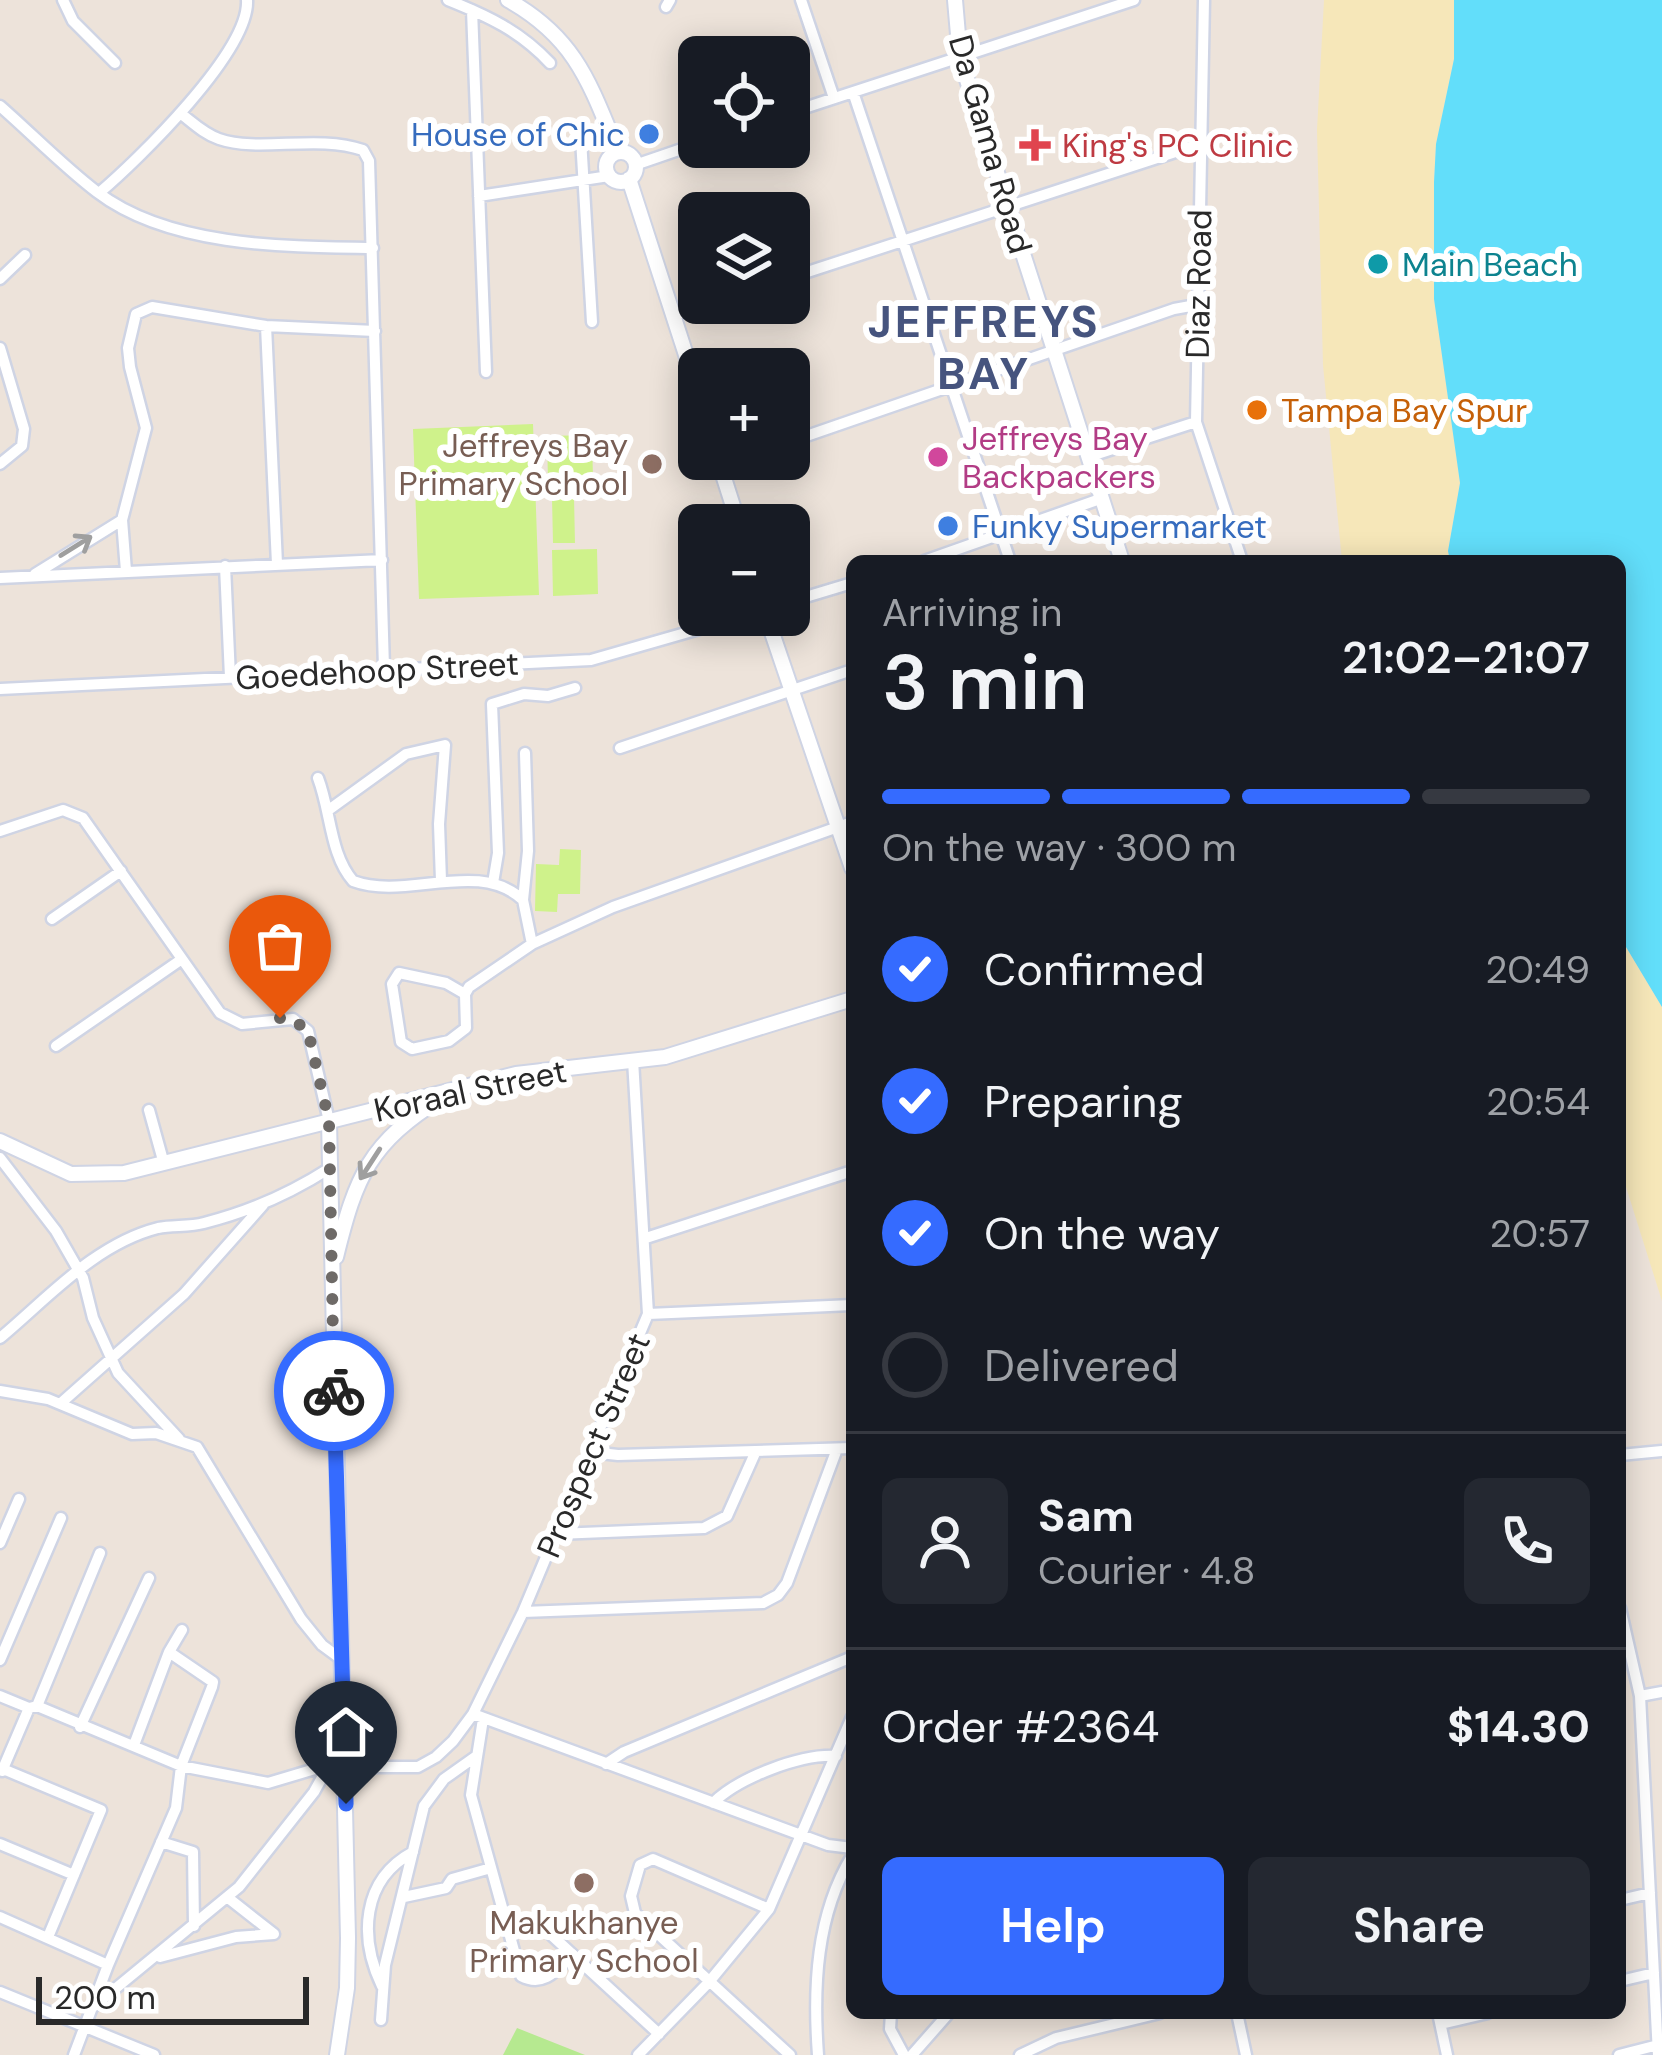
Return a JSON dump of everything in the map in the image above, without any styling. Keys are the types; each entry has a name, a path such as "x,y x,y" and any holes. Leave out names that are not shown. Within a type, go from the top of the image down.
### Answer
{"street":[{"path":"63,0 73,21 115,63"},
{"path":"99,193 179,112 240,33 248,13 247,0"},
{"path":"448,0 514,31 550,63"},
{"path":"508,0 542,21 577,57 618,152 631,156 685,348"},
{"path":"800,0 834,98"},
{"name":"Da Gama Road","path":"955,0 960,58 1121,555"},
{"path":"810,106 1134,0"},
{"name":"Diaz Road","path":"1204,0 1196,422 1240,555"},
{"path":"472,10 486,372"},
{"path":"853,92 1008,555"},
{"path":"0,106 99,193 161,225 279,247 373,248"},
{"path":"179,112 214,138 231,142 307,141 363,150 371,172 384,668"},
{"path":"581,139 592,322"},
{"path":"810,271 1200,144"},
{"path":"618,152 607,162 609,176 616,181 678,152"},
{"path":"479,196 609,176"},
{"path":"0,279 25,255"},
{"path":"810,435 1196,305"},
{"path":"125,572 122,520 146,428 128,348 136,314 152,307 266,326 374,332"},
{"path":"266,326 277,564"},
{"path":"0,348 24,429 22,446 0,464"},
{"path":"1088,457 1196,422"},
{"path":"941,555 1100,500"},
{"path":"32,577 122,520"},
{"path":"0,578 382,560"},
{"path":"225,566 230,677"},
{"path":"810,596 846,585"},
{"name":"Goedehoop Street","path":"0,688 591,660 678,635"},
{"path":"465,994 532,944 613,907 845,824 774,636"},
{"path":"620,748 846,672"},
{"path":"494,883 498,853 492,704 524,694 548,696 575,688"},
{"path":"330,809 406,754 445,745 439,824 441,881"},
{"path":"525,753 523,900 532,944"},
{"path":"318,778 330,809 338,860 353,881 387,890 441,881 494,883 523,900"},
{"path":"0,831 53,812 75,813 92,829 220,1013 242,1024 280,1018 302,1024 308,1031 329,1121 341,1659 337,1761 347,1988 337,2055"},
{"path":"52,919 121,871"},
{"path":"56,1046 182,959"},
{"path":"399,973 446,983 465,994 466,1028 449,1041 412,1048 401,1042 392,984 399,973"},
{"name":"Koraal Street","path":"0,1141 71,1174 124,1173 516,1074 665,1057 846,1001"},
{"name":"Prospect Street","path":"478,1717 648,1314 633,1060"},
{"path":"332,1276 349,1200 364,1171 384,1143 457,1088"},
{"path":"149,1109 164,1164"},
{"path":"0,1158 56,1231 78,1270 118,1373 182,1441"},
{"path":"0,1338 78,1270 158,1228 204,1223 266,1203 330,1168"},
{"path":"646,1238 846,1174"},
{"path":"61,1403 184,1294 266,1203"},
{"path":"648,1314 846,1305"},
{"path":"0,1391 61,1403 132,1434 156,1433 196,1448 301,1619 341,1659"},
{"path":"591,1452 846,1448"},
{"path":"523,1612 763,1603 787,1583 837,1449"},
{"path":"557,1534 704,1528 718,1523 727,1516 756,1451"},
{"path":"1626,1454 1662,1451"},
{"path":"0,1543 19,1499"},
{"path":"0,1660 61,1519"},
{"path":"48,1937 101,1810 1,1772 100,1553"},
{"path":"80,1727 149,1578"},
{"path":"134,1745 182,1630"},
{"path":"1619,2055 1658,2050 1640,1696 1626,1650"},
{"path":"74,2055 176,1808 181,1766 213,1682 170,1652"},
{"path":"606,1764 624,1752 846,1660"},
{"path":"1640,1696 1662,1692"},
{"path":"0,1696 181,1766 268,1783 337,1761 418,1767 478,1717"},
{"path":"478,1717 471,1795 521,1976 531,1982 544,1980 572,1955"},
{"path":"478,1717 846,1850"},
{"path":"712,1803 730,1786 843,1749"},
{"path":"638,2055 709,1982 769,1909 843,1749"},
{"path":"380,2020 385,1965 424,1806 444,1779 476,1756"},
{"path":"93,2006 194,1926 263,1861 337,1761"},
{"path":"160,1842 193,1852 194,1926"},
{"path":"0,1844 74,1875"},
{"path":"383,1989 369,1960 376,1882 414,1852"},
{"path":"769,1909 653,1859 640,1865 631,1896 634,1913 790,2055"},
{"path":"818,2055 823,1919 846,1863"},
{"path":"404,1897 446,1888 452,1879 491,1868"},
{"path":"1626,1899 1650,1893"},
{"path":"155,1958 236,1937 274,1934 227,1897"},
{"path":"0,1917 108,1965"},
{"path":"547,1931 658,2035"},
{"path":"1626,1980 1654,1973"},
{"path":"0,1992 154,2055"},
{"path":"891,2019 890,2029 908,2055 943,2019"},
{"path":"1020,2055 1056,2038 1135,2019"},
{"path":"1238,2019 1246,2055"},
{"path":"1439,2019 1447,2055"}],"green space":[{"path":"533,424 539,595 419,599 413,429"},
{"path":"592,435 593,480 548,482 547,436"},
{"path":"574,497 575,543 553,543 552,498"},
{"path":"597,549 598,594 553,596 552,550"},
{"path":"560,849 581,850 580,894 558,894 557,912 535,911 536,864 559,865"},
{"path":"517,2028 585,2055 503,2055"}],"sand":[{"name":"Main Beach","path":"1324,0 1454,0 1454,59 1436,144 1434,182 1434,299 1460,483 1449,555 1341,555 1323,365 1317,130"},
{"path":"1626,947 1662,1007 1662,1301 1626,1187"}],"water":[{"path":"1454,0 1662,0 1662,1007 1626,947 1626,555 1449,555 1460,483 1434,299 1434,182 1436,144 1454,59"}],"way so far":[{"path":"280,1018 292,1019 308,1031 329,1121 334,1391"}],"place":[{"name":"House of Chic","path":"649,134"},
{"name":"King's PC Clinic","path":"1035,145"},
{"name":"Main Beach","path":"1378,264"},
{"name":"Tampa Bay Spur","path":"1257,410"},
{"name":"Jeffreys Bay Backpackers","path":"938,457"},
{"name":"Jeffreys Bay Primary School","path":"652,464"},
{"name":"Funky Supermarket","path":"948,526"},
{"name":"Makukhanye Primary School","path":"584,1883"}],"district":[{"name":"JEFFREYS BAY","path":"984,347"}],"route":[{"path":"334,1391 346,1804"}]}
